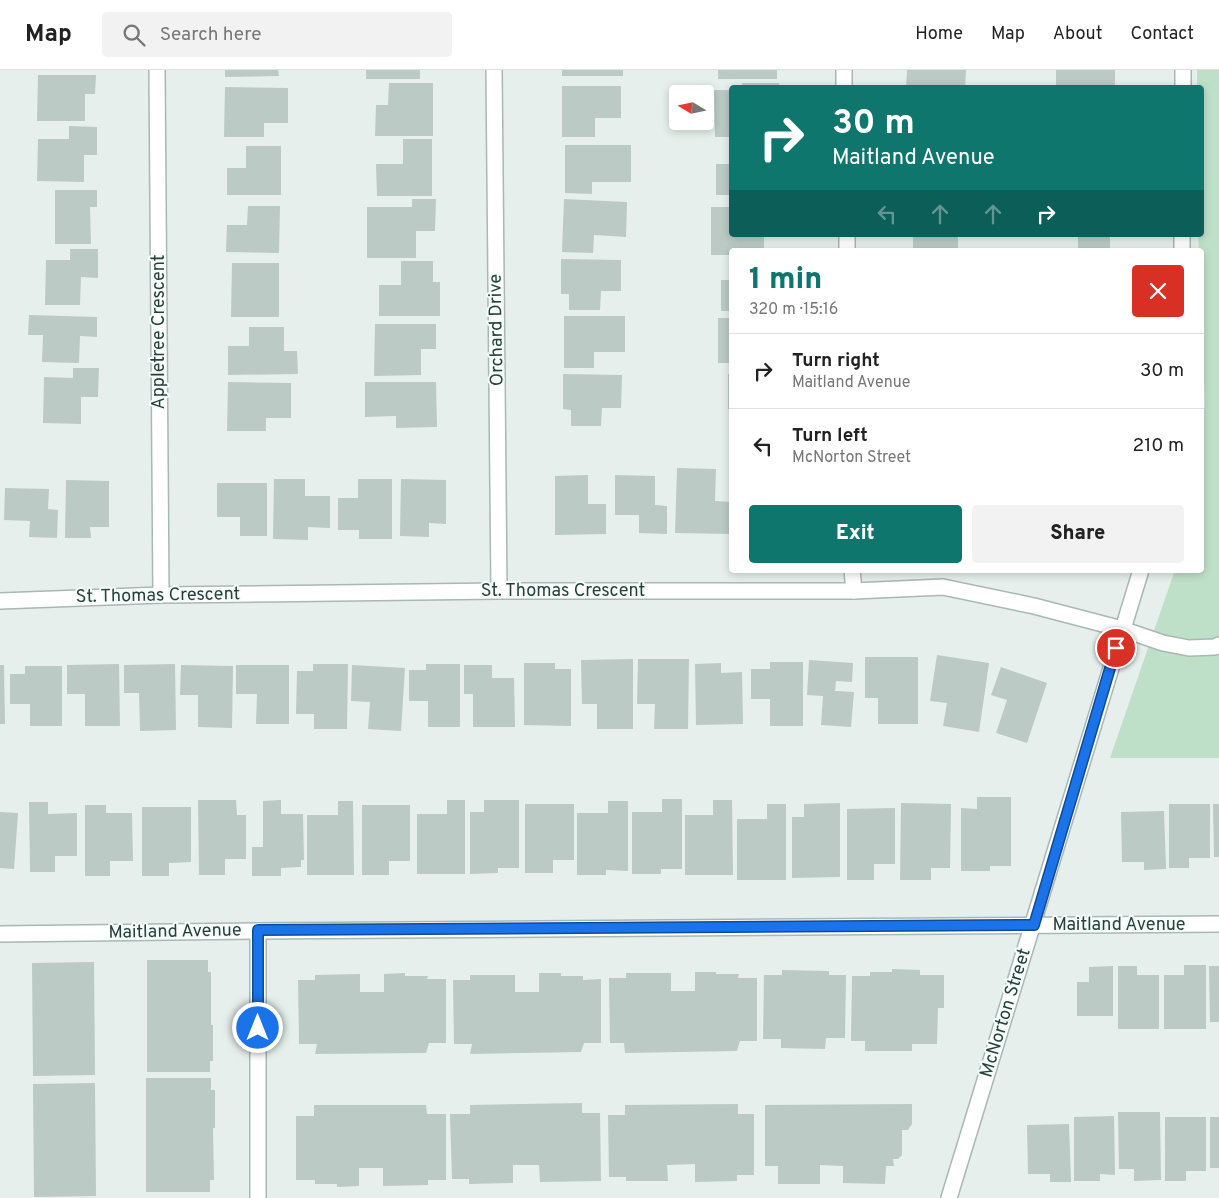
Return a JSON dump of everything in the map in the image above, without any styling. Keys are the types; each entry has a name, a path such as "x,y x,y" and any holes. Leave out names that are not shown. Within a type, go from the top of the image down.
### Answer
{"street":[{"name":"Appletree Crescent","path":"157,70 161,594"},
{"name":"Orchard Drive","path":"494,70 499,591"},
{"path":"844,70 844,85"},
{"path":"1182,70 1182,85"},
{"path":"852,573 854,592"},
{"name":"McNorton Street","path":"949,1198 1140,573"},
{"name":"St. Thomas Crescent","path":"0,601 161,594 499,591 854,592 943,587 1034,606 1122,629 1163,643 1190,648 1215,647 1219,645"},
{"name":"Maitland Avenue","path":"0,934 258,930 1219,924"},
{"path":"258,930 258,1198"}],"green space":[{"path":"1197,70 1219,70 1219,758 1110,758 1174,573 1204,573 1204,248 1199,248 1198,237 1204,237 1204,85 1197,85"}],"building":[{"path":"225,70 278,70 279,76 225,77"},
{"path":"366,70 420,70 420,79 366,79"},
{"path":"562,70 623,70 623,76 562,76"},
{"path":"718,70 777,70 777,79 718,79"},
{"path":"907,70 966,70 965,85 906,85"},
{"path":"1056,70 1115,70 1115,85 1056,85"},
{"path":"38,75 96,75 95,94 85,94 85,121 37,121"},
{"path":"389,83 433,83 433,136 375,136 376,105 388,105"},
{"path":"742,83 779,83 779,85 742,85"},
{"path":"562,86 621,86 621,118 595,118 595,137 562,137"},
{"path":"225,87 288,88 288,123 264,123 264,137 224,137"},
{"path":"714,90 729,90 729,137 715,137"},
{"path":"69,126 97,127 97,155 84,155 84,182 37,181 38,139 69,139"},
{"path":"403,139 432,139 432,196 377,196 376,164 403,164"},
{"path":"565,145 631,145 631,182 592,182 592,194 565,193"},
{"path":"246,146 281,146 281,195 227,195 227,168 246,168"},
{"path":"716,164 729,164 729,195 716,195"},
{"path":"55,190 97,190 97,207 90,207 91,244 55,244"},
{"path":"412,199 436,199 435,231 416,231 416,258 367,258 367,207 412,207"},
{"path":"564,199 627,202 626,237 594,235 593,253 562,252"},
{"path":"248,206 280,206 279,253 226,252 227,225 247,225"},
{"path":"711,207 729,207 729,237 764,237 764,248 729,248 729,255 711,255"},
{"path":"913,237 958,237 958,248 913,248"},
{"path":"1078,237 1110,237 1110,248 1078,248"},
{"path":"70,249 98,249 98,278 81,277 80,305 45,305 46,260 70,260"},
{"path":"561,259 621,260 621,291 601,291 600,310 569,310 569,294 561,294"},
{"path":"401,261 433,261 433,282 440,282 440,316 379,316 379,285 401,285"},
{"path":"232,263 279,263 279,317 231,317"},
{"path":"721,280 729,280 729,311 721,311"},
{"path":"29,315 97,317 97,337 80,336 79,363 42,362 43,335 28,335"},
{"path":"564,316 625,316 625,352 594,352 594,368 564,368"},
{"path":"718,318 729,318 729,363 718,363"},
{"path":"375,324 436,324 436,349 421,349 421,375 374,376"},
{"path":"249,327 284,327 284,351 297,351 298,374 228,375 228,346 249,346"},
{"path":"73,368 99,368 98,397 81,397 81,424 43,423 44,377 73,378"},
{"path":"563,374 622,375 621,408 602,408 601,426 571,426 571,410 563,409"},
{"path":"728,374 729,374 729,409"},
{"path":"228,382 291,383 291,418 266,418 266,431 227,431"},
{"path":"365,382 436,382 437,427 396,428 396,416 365,417"},
{"path":"677,468 716,469 715,501 729,502 729,534 675,533"},
{"path":"588,475 588,504 606,504 606,534 555,535 555,476"},
{"path":"615,475 655,476 655,505 667,506 667,534 639,533 639,515 615,515"},
{"path":"274,479 305,479 305,496 330,496 330,528 308,527 308,540 273,539"},
{"path":"358,479 392,479 392,539 359,539 359,530 338,530 338,498 358,498"},
{"path":"401,479 446,480 446,524 429,523 429,537 400,536"},
{"path":"66,480 109,481 109,527 90,527 91,538 65,538"},
{"path":"217,483 267,483 267,536 240,536 240,517 217,517"},
{"path":"5,488 49,489 48,509 58,510 57,538 29,537 30,521 4,520"},
{"path":"937,655 989,663 979,732 943,726 947,703 930,701"},
{"path":"865,657 918,657 918,724 878,724 878,698 865,698"},
{"path":"633,659 633,729 597,729 597,704 582,704 581,660"},
{"path":"638,659 689,659 688,729 654,729 655,704 637,704"},
{"path":"809,660 853,663 852,682 836,681 835,691 854,692 851,727 821,725 823,696 807,695"},
{"path":"770,662 803,662 803,726 770,726 770,699 751,699 751,669 770,669"},
{"path":"524,663 555,663 555,669 571,669 571,726 524,725"},
{"path":"721,663 721,673 742,672 743,724 696,725 695,664"},
{"path":"119,664 120,726 85,726 85,694 67,694 67,665"},
{"path":"175,664 176,730 140,731 139,693 124,693 124,665"},
{"path":"313,664 348,664 347,729 314,729 314,714 296,714 297,671 313,671"},
{"path":"426,664 460,664 460,727 428,727 428,701 409,701 409,670 426,670"},
{"path":"0,665 4,665 5,724 0,724"},
{"path":"181,665 233,666 232,728 198,727 198,695 180,695"},
{"path":"236,665 289,665 289,724 256,724 257,694 236,694"},
{"path":"352,665 405,668 401,731 368,729 370,702 351,701"},
{"path":"464,665 492,665 492,678 514,678 515,727 473,727 473,694 464,694"},
{"path":"25,666 62,666 62,726 30,726 30,704 10,704 10,674 25,674"},
{"path":"1001,667 1047,683 1027,743 996,733 1007,700 991,695"},
{"path":"977,797 1011,797 1011,866 990,866 990,871 961,871 961,808 977,809"},
{"path":"662,799 682,799 682,869 661,869 661,874 632,874 632,812 662,812"},
{"path":"198,800 236,800 237,815 246,815 246,859 225,859 225,875 199,875"},
{"path":"281,800 281,814 303,814 304,860 301,860 301,867 281,868 281,876 252,876 252,847 263,847 263,801"},
{"path":"447,800 465,800 465,874 417,874 417,814 447,814"},
{"path":"484,800 519,800 519,868 498,868 498,873 470,874 470,812 484,812"},
{"path":"713,800 732,800 733,875 685,875 685,815 713,815"},
{"path":"338,801 353,801 354,875 307,875 307,815 338,815"},
{"path":"608,801 628,801 628,871 606,870 606,875 577,875 577,813 608,813"},
{"path":"29,802 48,802 48,814 77,813 77,856 55,856 55,872 30,872"},
{"path":"840,803 840,877 792,878 792,817 804,817 804,804"},
{"path":"901,803 951,804 950,868 931,868 931,880 900,880"},
{"path":"525,804 574,804 574,860 553,860 553,873 525,873"},
{"path":"767,804 786,804 786,880 737,880 737,819 767,819"},
{"path":"1169,804 1210,804 1210,858 1189,858 1189,868 1169,868"},
{"path":"1213,804 1219,804 1219,857 1214,857"},
{"path":"85,805 106,805 106,813 132,813 133,861 110,861 110,876 85,876"},
{"path":"362,805 410,805 410,861 389,861 389,875 362,875"},
{"path":"142,807 191,807 191,862 169,863 169,876 142,876"},
{"path":"895,808 895,864 874,864 874,880 847,880 847,809"},
{"path":"1164,811 1166,869 1144,870 1144,862 1122,862 1121,812"},
{"path":"0,812 18,813 14,869 0,868"},
{"path":"147,960 208,960 208,972 211,972 211,1025 213,1025 213,1061 210,1061 210,1072 147,1072"},
{"path":"94,962 95,1075 33,1076 32,963"},
{"path":"1184,965 1206,965 1206,1029 1164,1029 1164,975 1184,975"},
{"path":"1113,966 1113,1016 1077,1016 1077,982 1089,982 1089,967"},
{"path":"1118,966 1137,966 1137,975 1159,975 1159,1029 1118,1029"},
{"path":"1209,966 1219,966 1219,1022 1210,1022"},
{"path":"892,969 920,970 920,975 944,975 944,1008 938,1008 937,1044 912,1044 912,1051 865,1051 865,1041 851,1041 852,976 870,976 870,972 892,972"},
{"path":"782,970 829,971 829,975 846,975 845,1038 826,1038 825,1049 781,1048 781,1039 763,1039 764,975 782,975"},
{"path":"695,972 739,974 738,978 757,978 757,1041 740,1041 737,1051 625,1053 624,1043 610,1043 609,978 626,978 626,973 671,973 671,991 695,991"},
{"path":"405,973 405,976 428,976 427,979 446,979 446,1043 429,1043 426,1053 315,1054 317,1044 299,1044 298,980 315,980 315,975 360,974 360,992 384,992 384,974"},
{"path":"539,973 583,976 583,980 601,979 601,1043 584,1043 581,1052 470,1054 472,1044 454,1044 453,980 470,980 470,975 515,975 515,992 539,992"},
{"path":"146,1078 211,1078 211,1090 215,1090 215,1128 213,1128 214,1180 210,1180 210,1192 146,1192"},
{"path":"95,1083 96,1196 34,1197 33,1084"},
{"path":"582,1103 582,1113 600,1113 601,1181 540,1182 539,1165 513,1165 513,1183 469,1184 469,1179 452,1179 450,1114 470,1114 470,1105"},
{"path":"738,1104 738,1114 754,1114 754,1175 737,1175 737,1181 695,1182 695,1164 667,1165 668,1181 626,1181 626,1177 609,1177 608,1115 625,1115 625,1105"},
{"path":"912,1104 912,1124 908,1130 902,1130 902,1155 898,1159 893,1159 894,1166 886,1166 885,1184 843,1183 843,1166 820,1165 820,1184 778,1184 778,1166 765,1166 765,1105"},
{"path":"314,1105 426,1105 427,1114 446,1114 446,1180 428,1180 428,1185 383,1186 383,1168 359,1168 359,1186 337,1187 337,1184 315,1184 315,1180 296,1180 296,1116 314,1116"},
{"path":"1118,1112 1160,1112 1161,1180 1134,1181 1134,1169 1119,1169"},
{"path":"1114,1116 1115,1175 1100,1174 1100,1181 1074,1181 1074,1117"},
{"path":"1165,1117 1206,1117 1206,1171 1186,1171 1186,1181 1165,1181"},
{"path":"1210,1117 1219,1117 1219,1168 1210,1168"},
{"path":"1069,1124 1071,1182 1050,1182 1050,1174 1028,1174 1027,1125"}],"route":[{"path":"258,1028 258,930 1034,925 1116,648"}]}
